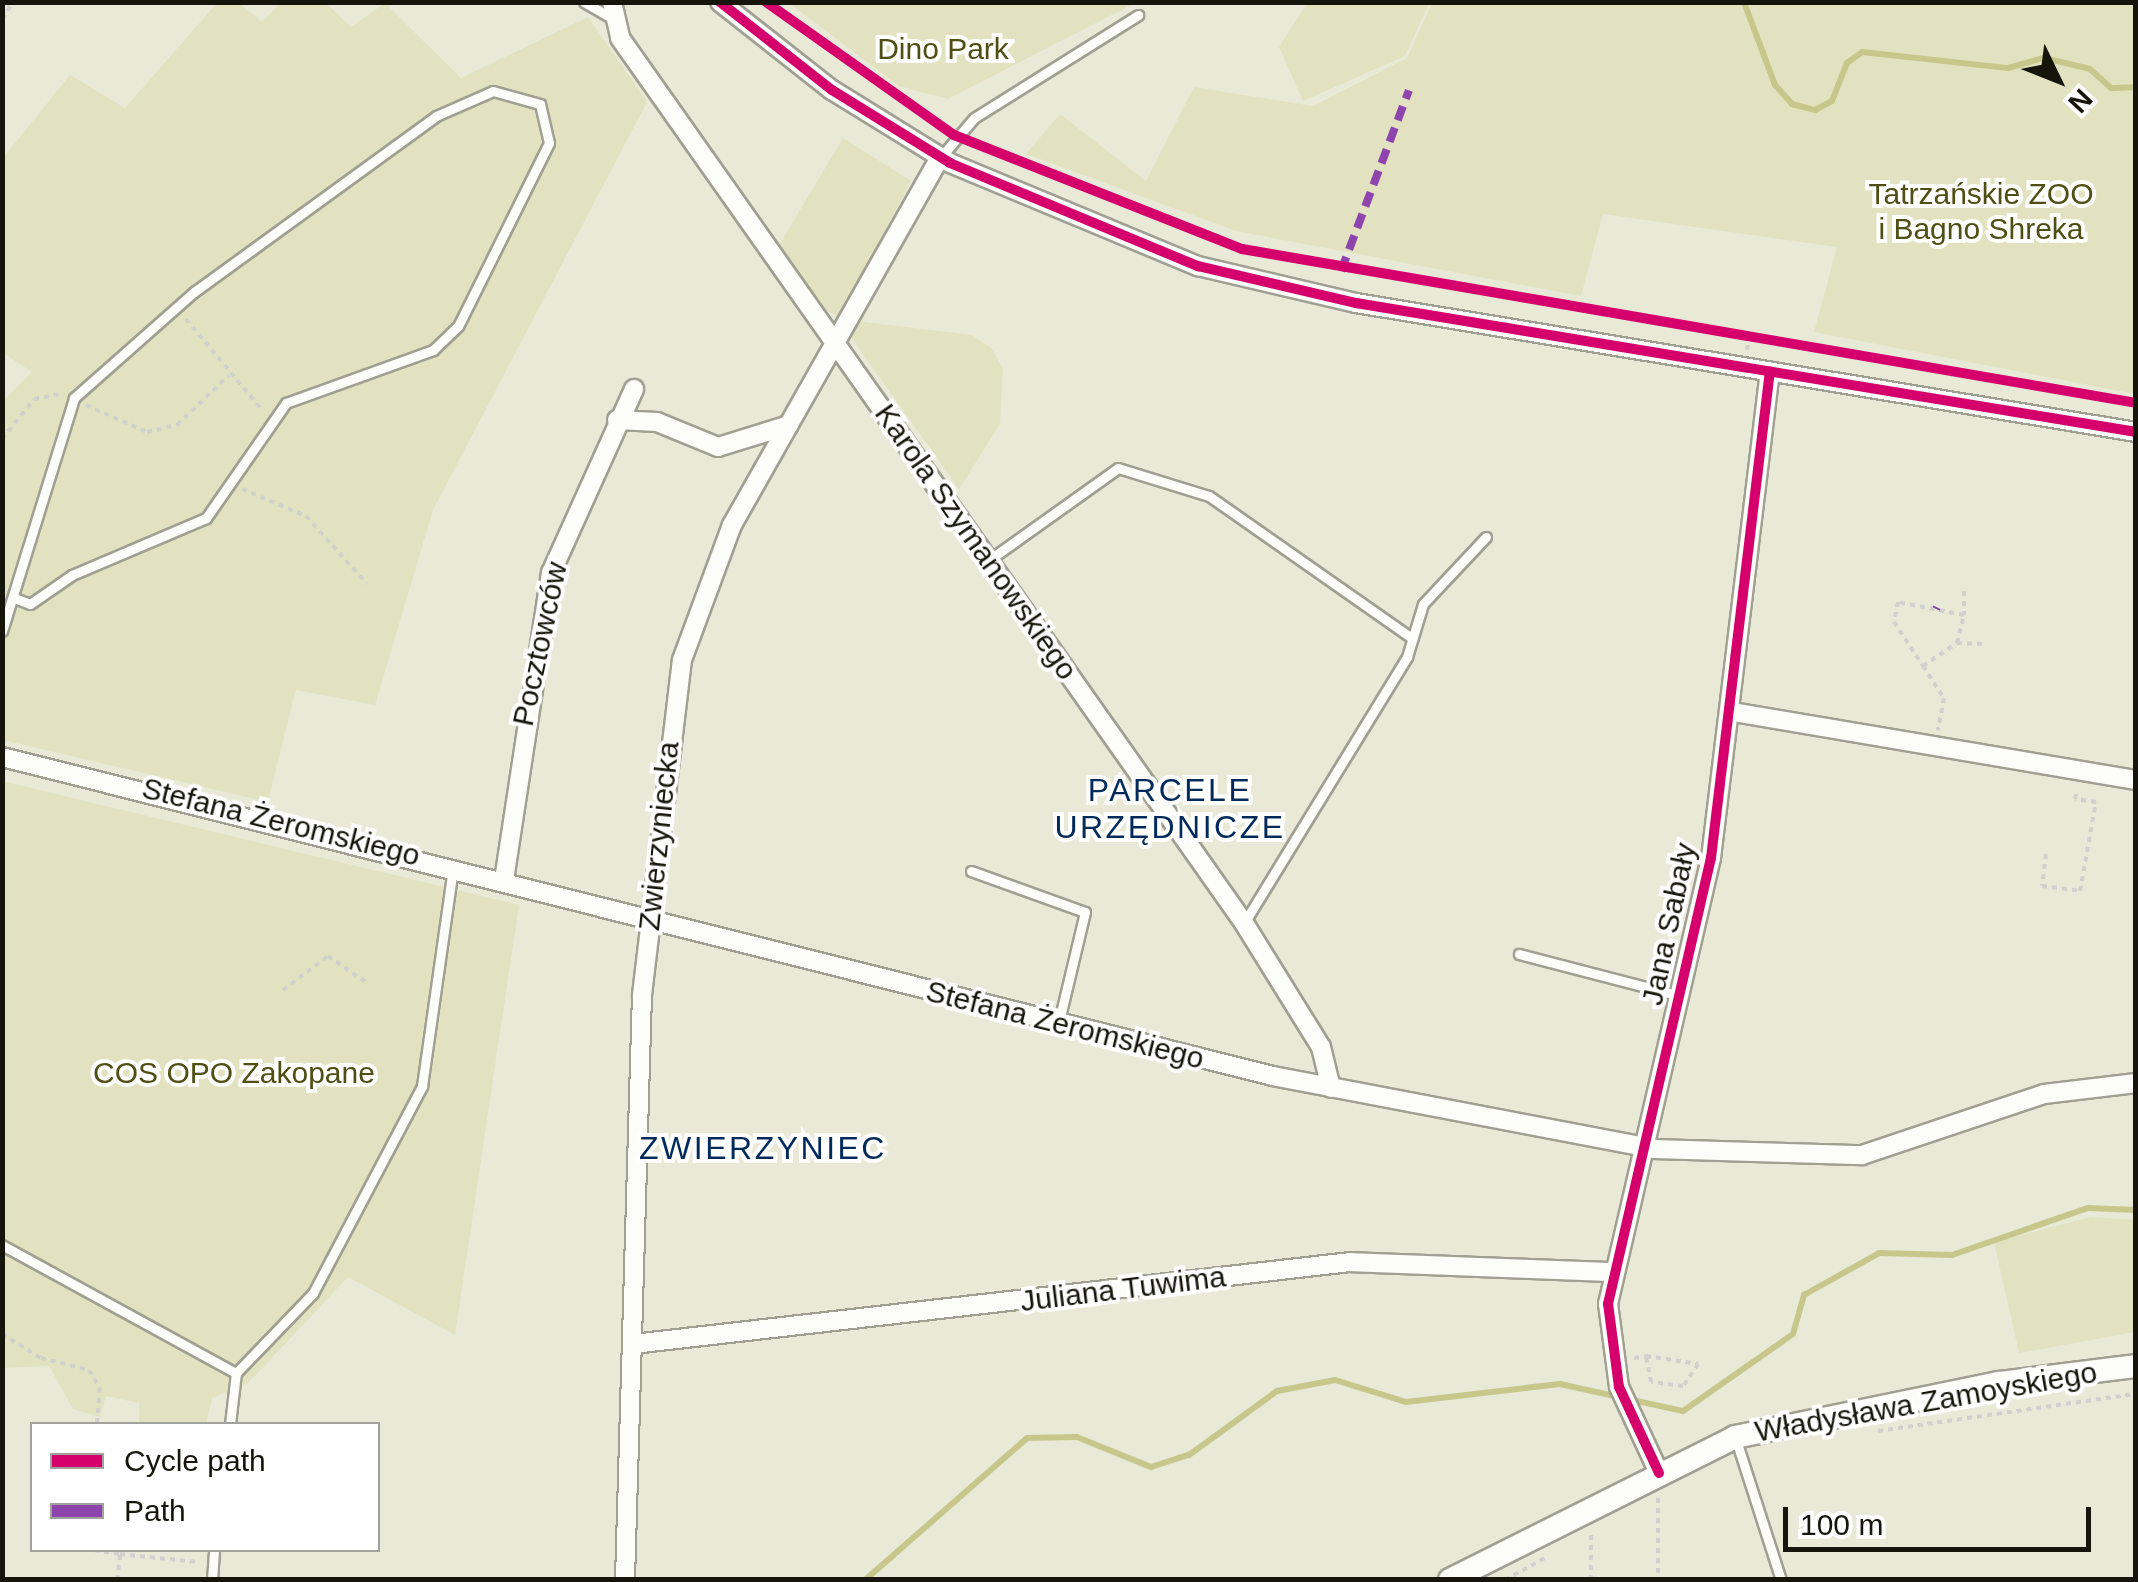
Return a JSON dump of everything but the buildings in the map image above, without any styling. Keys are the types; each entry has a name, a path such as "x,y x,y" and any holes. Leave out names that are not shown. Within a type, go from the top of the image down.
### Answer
{"street":[{"path":"720,2 818,80 940,158 1104,234 1252,282 2136,432"},
{"name":"Karola Szymanowskiego","path":"614,11 835,343 1244,923 1321,1047 1330,1088"},
{"name":"Zwierzyniecka","path":"625,1580 650,921 682,660 732,524 940,158"},
{"name":"Jana Sabały","path":"1659,1473 1614,1372 1614,1272 1680,996 1733,712 1770,372"},
{"name":"Pocztowców","path":"504,880 524,702 551,574 634,389"},
{"path":"617,420 656,422 718,448 789,424"},
{"path":"1733,712 2136,780"},
{"name":"Stefana Żeromskiego","path":"2,757 453,866 650,921 1330,1088 1644,1146 1862,1155 2044,1094 2136,1083"},
{"name":"Juliana Tuwima","path":"633,1344 1350,1262 1614,1272"},
{"name":"Władysława Zamoyskiego","path":"1450,1580 1735,1437 1999,1382 2136,1366"}],"lane":[{"path":"584,2 614,11"},
{"path":"940,158 974,118 1138,14"},
{"path":"2,630 74,398 176,309 436,116 493,90 540,104 549,143 458,326 432,350 319,384 274,421 206,518 72,575 30,604 14,598"},
{"path":"989,560 1118,468 1208,496 1412,638"},
{"path":"1244,923 1412,638 1423,604 1486,537"},
{"path":"230,1422 236,1373 313,1293 422,1086 453,866"},
{"path":"971,872 1085,912 1059,1020"},
{"path":"1520,954 1680,996"},
{"path":"2,1245 236,1373"},
{"path":"1735,1437 1781,1580"},
{"path":"212,1580 214,1552"}],"path":[{"path":"2,18 13,2"},
{"path":"176,309 230,376 274,421"},
{"path":"1746,355 1749,338"},
{"path":"2,439 34,399 74,398 147,432 176,425 230,376"},
{"path":"232,482 306,516 367,584"},
{"path":"1957,643 1964,615 1964,591"},
{"path":"1948,749 1950,735 1937,733 1944,698 1891,624 1898,602 1964,615"},
{"path":"1923,666 1957,643 1984,644"},
{"path":"2046,854 2042,886 2080,891 2096,802 2075,799 2080,771"},
{"path":"284,990 328,956 366,982"},
{"path":"2,1334 41,1358 89,1370 100,1388 96,1422"},
{"path":"1636,1358 1646,1356 1698,1364 1682,1386 1652,1382 1646,1356"},
{"path":"1863,1434 2136,1394"},
{"path":"1658,1580 1659,1473"},
{"path":"1591,1534 1591,1580"},
{"path":"107,1552 212,1564"},
{"path":"118,1580 120,1554"}],"green space":[{"path":"1307,2 1429,3 1405,56 1303,101 1279,47"},
{"path":"217,3 239,3 262,22 280,3 326,3 351,27 385,3 461,78 588,17 647,102 433,510 375,705 296,690 268,802 3,740 3,401 32,372 3,353 3,158 70,75 125,108"},
{"name":"Dino Park","path":"789,3 1135,3 948,99 899,86"},
{"name":"Tatrzańskie ZOO i Bagno Shreka","path":"1432,3 2135,3 2135,394 1814,332 1837,247 1603,214 1581,296 1236,231 1026,154 1060,114 1146,181 1194,87 1313,106 1407,58"},
{"path":"843,138 911,181 839,318 817,304 778,247"},
{"path":"856,321 972,335 991,348 1003,368 1000,424 959,489 851,337"},
{"name":"COS OPO Zakopane","path":"2,781 519,905 455,1335 348,1277 248,1383 212,1398 206,1422 139,1422 139,1403 106,1396 100,1417 73,1409 49,1366 3,1368"},
{"path":"2091,1217 2135,1220 2135,1332 2019,1353 1994,1242"}],"waterway":[{"path":"1744,2 1775,85 1792,104 1815,110 1832,101 1847,63 1862,52 2008,68 2044,58 2090,69 2111,88 2136,87"},
{"path":"865,1580 1027,1438 1077,1437 1151,1467 1189,1455 1277,1391 1335,1380 1406,1402 1560,1384 1683,1411 1793,1334 1804,1295 1879,1253 1952,1255 2088,1208 2136,1210"}],"marked path":[{"path":"1341,271 1409,90"}],"cycle path":[{"path":"720,2 832,90 950,163 1198,266 1356,303 2136,432"},
{"path":"766,2 954,135 1242,249 2136,403"},
{"path":"1659,1473 1619,1387 1608,1304 1711,858 1770,372"}],"district":[{"name":"PARCELE URZĘDNICZE","path":"1170,810"},
{"name":"ZWIERZYNIEC","path":"763,1148"}]}
